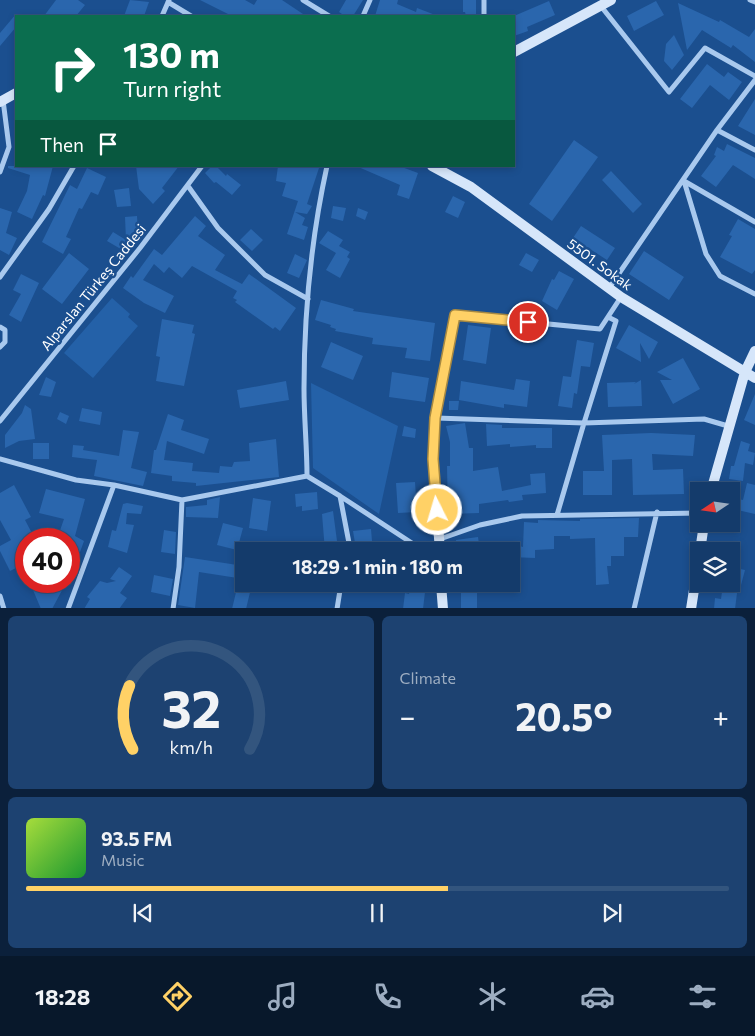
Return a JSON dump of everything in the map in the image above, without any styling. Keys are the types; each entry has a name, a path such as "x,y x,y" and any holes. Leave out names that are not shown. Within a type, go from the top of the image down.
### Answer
{"street":[{"path":"303,0 326,15"},
{"path":"363,15 370,0"},
{"path":"484,0 484,15"},
{"path":"515,51 611,0"},
{"path":"750,0 755,2"},
{"path":"162,15 169,1 190,15"},
{"path":"600,5 669,92 705,48 755,76"},
{"path":"609,288 684,181 717,130 755,80"},
{"path":"0,172 9,147 1,101 15,94"},
{"path":"717,130 755,150"},
{"path":"0,277 49,209 73,167"},
{"name":"Alparslan Türkeş Caddesi","path":"0,421 201,167"},
{"path":"307,476 304,390 308,299 320,205 328,167"},
{"name":"5501. Sokak","path":"434,167 471,187 621,298 755,378"},
{"path":"684,181 755,222"},
{"path":"684,181 706,254 720,276 755,294"},
{"path":"188,186 218,228 265,275 308,299"},
{"path":"621,298 600,329 455,315 435,418 433,459 440,540 480,525 522,516 690,513"},
{"path":"557,515 616,321 608,317"},
{"path":"0,327 5,330 5,342 0,347"},
{"path":"713,482 745,372 755,351"},
{"path":"435,418 584,422 704,419 728,426"},
{"path":"0,459 76,480 114,485 182,500 307,476 410,542"},
{"path":"68,608 114,485"},
{"path":"340,496 349,542"},
{"path":"172,608 179,567 182,500"},
{"path":"634,608 657,512"},
{"path":"337,608 340,592"},
{"path":"442,592 443,608"},
{"path":"691,608 694,592"},
{"path":"0,596 4,608"}],"shaded area":[{"path":"112,298 130,314 128,317 138,326 93,378 64,353"},
{"path":"311,383 398,426 379,514 313,468"}],"building":[{"path":"56,0 78,0 85,5 77,15 45,15"},
{"path":"130,0 149,2 144,15 124,15"},
{"path":"200,0 245,0 254,5 257,0 282,0 304,15 230,15"},
{"path":"346,0 363,0 354,15 344,15 339,12"},
{"path":"380,0 398,0 397,4 416,12 417,8 435,15 375,15"},
{"path":"463,0 476,0 476,15 466,15 463,12"},
{"path":"549,1 555,15 527,27 528,31 515,36 515,16"},
{"path":"656,1 664,15 634,31 627,16"},
{"path":"678,3 719,22 720,20 749,37 755,29 755,62 733,45 731,48 702,30 687,50"},
{"path":"15,15 15,28 0,46 0,33"},
{"path":"674,35 684,55 672,70 664,61 666,44"},
{"path":"707,64 724,77 728,72 742,82 729,100 710,85 692,108 680,99"},
{"path":"755,99 755,135 738,126"},
{"path":"574,140 598,157 552,221 529,204"},
{"path":"727,144 755,158 755,179 733,165 716,187 701,176 716,156 714,155 717,147 724,151"},
{"path":"8,166 53,167 45,196 43,195 32,219 17,212 27,191 30,175 8,168"},
{"path":"136,167 178,167 162,188 165,191 153,204 139,189"},
{"path":"211,167 217,167 226,176 227,174 241,185 232,195 216,182 214,183 205,173"},
{"path":"278,167 319,168 307,204 312,206 307,214 295,212 305,218 302,225 308,227 304,240 287,234 298,201 282,196 286,183 276,181"},
{"path":"358,167 402,167 418,173 409,199 397,195 400,185"},
{"path":"87,168 106,177 98,195 91,192 82,209 79,208 66,237 71,239 63,254 42,242 70,185 77,189"},
{"path":"611,171 642,204 633,213 602,180"},
{"path":"129,188 131,206 117,207 114,190"},
{"path":"453,196 465,202 458,218 445,212"},
{"path":"333,206 346,208 343,221 331,218"},
{"path":"0,208 12,212 6,233 17,238 9,255 0,250"},
{"path":"358,208 368,212 365,220 356,216"},
{"path":"137,216 138,232 126,252 107,241 113,232 126,240 125,217"},
{"path":"195,216 206,226 198,236 225,255 215,270 242,284 249,274 296,308 280,331 275,327 273,329 235,302 237,300 233,298 237,291 192,266 182,278 169,267 164,273 154,264 143,280 174,296 165,313 144,303 123,288 131,276 133,278 154,249 162,255"},
{"path":"738,219 755,229 755,270 752,274 720,257 732,236 729,235"},
{"path":"581,226 615,248 607,260 573,238"},
{"path":"251,229 263,240 252,251 240,240"},
{"path":"328,231 343,240 339,246 350,252 347,257 350,259 340,278 326,270 336,253 319,243"},
{"path":"644,251 684,277 669,300 629,274"},
{"path":"69,253 89,269 62,304 42,289"},
{"path":"526,253 539,260 532,272 519,265"},
{"path":"295,254 307,260 299,278 287,273"},
{"path":"559,271 574,279 557,310 542,301 552,279 554,280"},
{"path":"21,274 39,283 21,322 9,315 21,294 13,290"},
{"path":"321,300 354,309 353,311 435,323 430,361 405,358 407,348 372,344 373,338 335,331 336,329 330,327 331,325 315,320"},
{"path":"162,319 194,325 192,333 195,334 184,386 156,381 160,357 156,356"},
{"path":"468,325 491,328 486,364 463,360"},
{"path":"629,325 658,342 649,359 640,343 641,362 616,348"},
{"path":"577,340 594,343 590,367 581,366 577,394 574,393 572,408 558,406 563,376 571,377"},
{"path":"331,342 363,356 353,380 321,367"},
{"path":"683,358 700,389 673,404 660,380 672,380 657,372"},
{"path":"392,372 429,378 425,402 389,397"},
{"path":"46,377 56,382 51,397 39,395"},
{"path":"516,379 530,381 527,407 504,404 504,408 459,400 461,381 514,390"},
{"path":"641,380 642,406 608,407 607,383 636,382 634,384"},
{"path":"286,381 289,400 240,408 237,390"},
{"path":"755,394 755,425 744,420"},
{"path":"449,401 459,401 458,410 449,410"},
{"path":"25,405 31,409 35,439 19,441 5,448 5,435 22,413"},
{"path":"82,408 102,412 100,425 79,421"},
{"path":"60,412 69,416 66,424 57,419"},
{"path":"168,414 184,420 181,430 209,439 204,454 167,441 164,460 193,463 192,471 219,473 220,466 232,467 234,462 250,461 249,443 276,439 279,477 196,486 196,483 172,481 172,476 151,473 154,450 156,450"},
{"path":"465,423 469,448 473,448 473,471 498,467 502,491 531,485 530,474 545,473 546,493 522,495 523,500 479,504 479,513 448,514 447,466 450,466 450,442 446,426"},
{"path":"486,424 502,425 502,428 552,428 552,448 536,448 536,445 510,447 510,444 487,446"},
{"path":"404,426 416,429 415,438 402,436"},
{"path":"123,430 139,432 131,468 147,472 143,486 94,476 97,460 72,457 73,445 84,446 83,450 119,456"},
{"path":"651,433 695,435 693,456 652,454 653,470 683,469 684,494 633,495 632,459 612,460 612,495 583,495 583,471 604,471 602,435"},
{"path":"741,441 750,444 748,451 755,453 753,465 745,463 743,481 729,479 731,466 734,466"},
{"path":"33,443 49,443 49,459 33,459"},
{"path":"415,482 417,512 398,513 396,483"},
{"path":"747,483 755,485 755,514 740,511 740,499 743,500"},
{"path":"14,485 31,517 25,520 29,528 15,528 15,568 10,571 0,551 0,546 11,540 0,520 0,493"},
{"path":"46,489 85,499 77,528 61,528 64,519 39,513"},
{"path":"317,492 318,509 302,511 302,506 296,507 295,494"},
{"path":"220,497 218,518 186,517 186,507 207,505 207,500"},
{"path":"253,498 271,501 267,531 249,528"},
{"path":"123,504 143,506 141,514 127,513 126,524 134,525 127,553 108,547 112,530 116,531"},
{"path":"333,511 337,541 341,542 324,542 322,514"},
{"path":"639,518 638,537 624,537 624,556 611,556 611,566 607,566 609,584 596,585 595,538 570,539 570,536 554,536 554,549 535,550 535,558 520,557 520,546 523,547 524,522 538,523 538,520 580,521 580,519"},
{"path":"223,523 243,528 239,542 235,542 235,550 217,545"},
{"path":"371,529 372,541 355,542 353,531"},
{"path":"164,530 176,532 175,554 161,552"},
{"path":"478,537 479,542 456,542 456,540"},
{"path":"80,539 84,541 80,552"},
{"path":"185,557 235,565 235,578 199,572 195,608 178,605"},
{"path":"119,567 132,576 120,593 127,598 120,608 85,608 90,599 87,597 100,581 107,583 116,581 110,579"},
{"path":"740,569 745,570 740,585"},
{"path":"154,575 173,579 170,596 151,592"},
{"path":"236,592 250,592 246,608 232,608"},
{"path":"425,592 423,608 403,608 405,593"},
{"path":"461,592 477,592 477,608 461,608"},
{"path":"722,592 737,592 735,608 714,608 715,598 721,599"},
{"path":"34,593 61,593 53,608 41,608"}],"route":[{"path":"437,510 433,459 435,418 455,315 528,322"}]}
